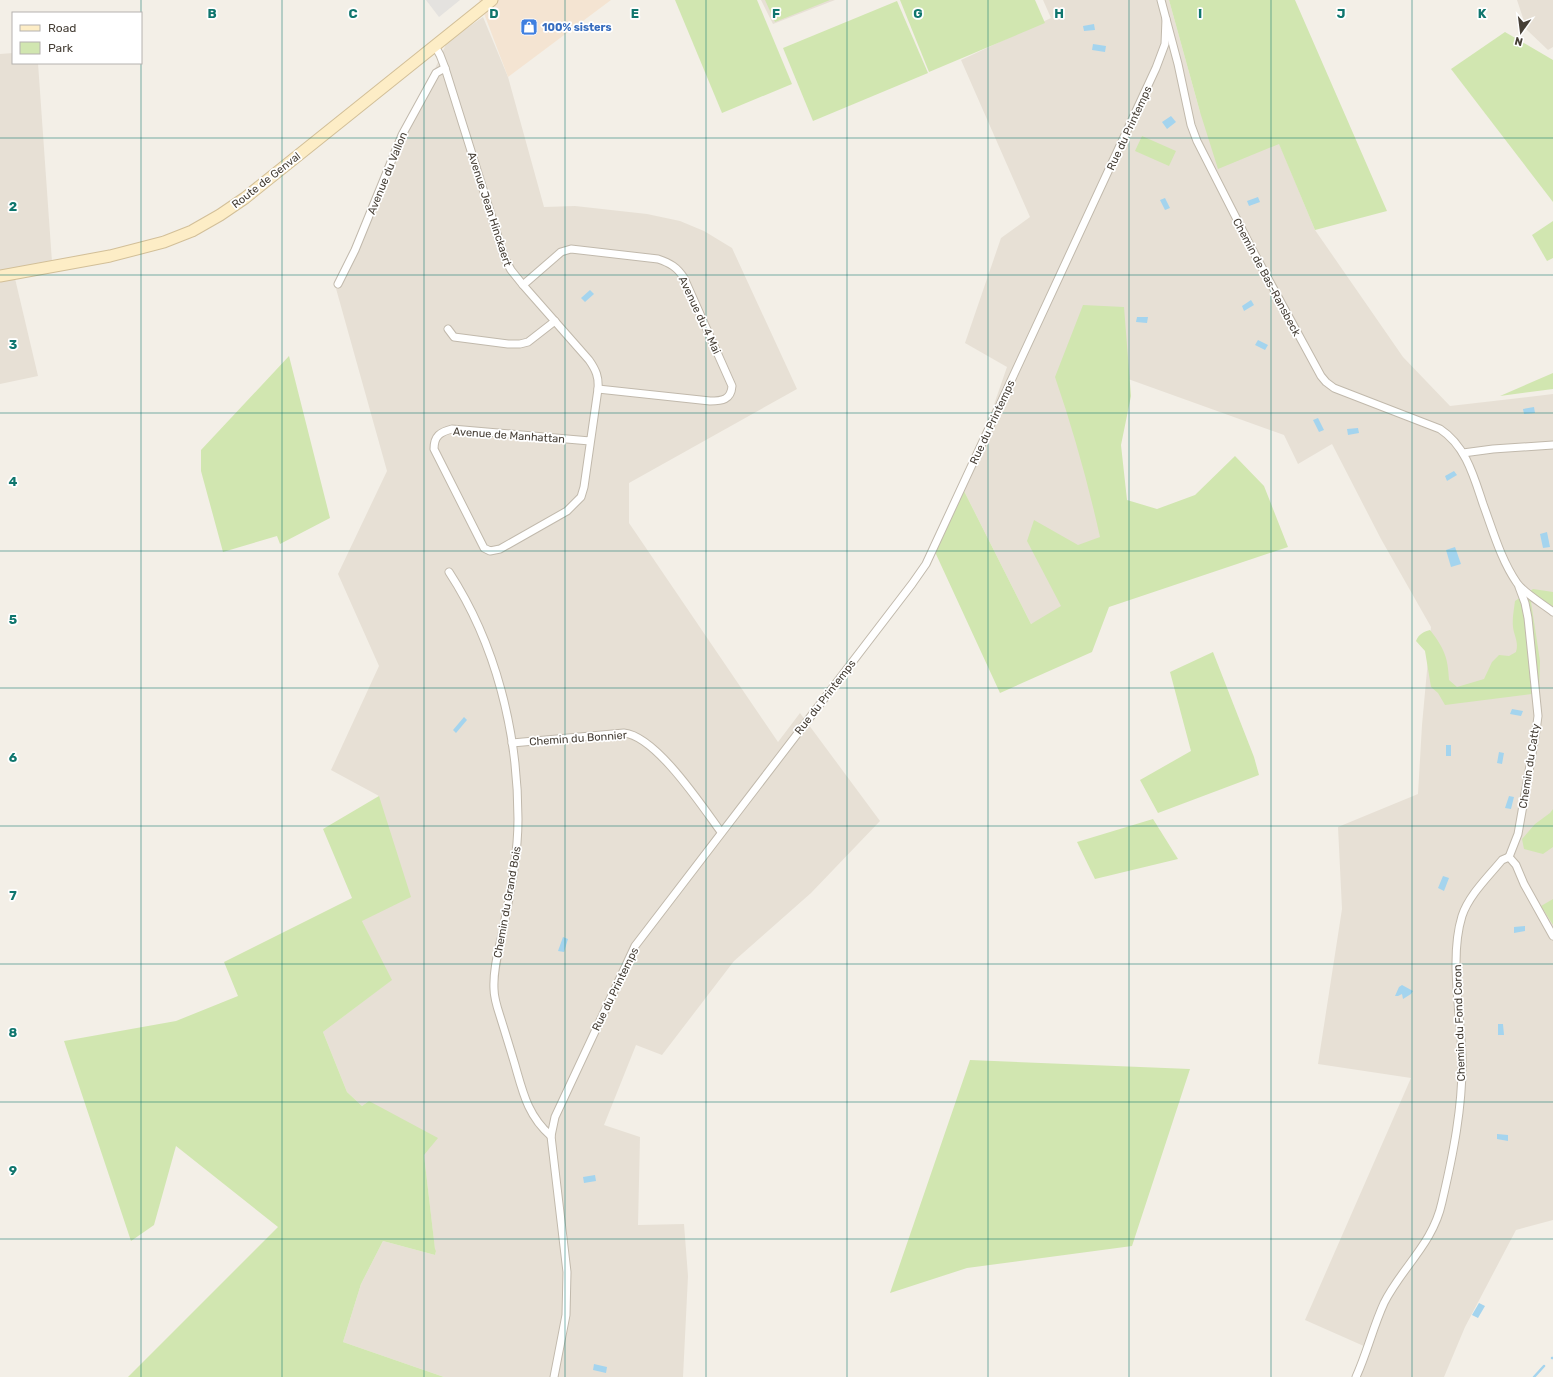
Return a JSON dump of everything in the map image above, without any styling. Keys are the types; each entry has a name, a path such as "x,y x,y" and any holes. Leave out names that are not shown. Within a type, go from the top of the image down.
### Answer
{"main road":[{"name":"Route de Genval","path":"0,276 126,252 164,242 197,228 246,198 492,0"}],"street":[{"name":"Chemin de Bas-Ransbeck","path":"1161,0 1192,125 1198,141 1253,251 1321,376 1334,388 1440,429 1449,435 1463,453 1475,480 1493,533 1505,562 1518,584 1553,612"},
{"name":"Rue du Printemps","path":"554,1377 566,1315 567,1278 551,1136 555,1117 635,946 926,564 1156,68 1165,44 1166,19"},
{"name":"Avenue Jean Hinckaert","path":"435,46 445,68 505,259 511,270 523,285 590,360 596,370 598,376 598,389 590,441"},
{"name":"Avenue du Vallon","path":"338,284 355,250 402,134 436,73 445,68"},
{"name":"Avenue du 4 Mai","path":"523,285 561,252 571,249 658,259 669,263 678,269 684,278 732,386 729,396 724,400 710,401 598,389"},
{"path":"448,329 454,337 514,344 528,342 555,321"},
{"name":"Avenue de Manhattan","path":"452,429 590,441 584,487 581,497 574,506 567,512 500,549 490,551 484,548 480,542 434,449 434,440 438,435 443,431 452,429"},
{"path":"1463,453 1493,449 1553,445"},
{"name":"Chemin du Grand Bois","path":"449,572 466,599 490,654 512,743 517,799 517,842 511,887 496,967 494,990 527,1103 536,1121 551,1136"},
{"name":"Chemin du Catty","path":"1509,857 1518,834 1538,716 1528,618 1524,598 1518,584"},
{"name":"Chemin du Bonnier","path":"512,743 624,733 631,734 649,746 674,770 721,832"},
{"path":"1509,857 1516,865 1524,884 1553,936"},
{"name":"Chemin du Fond Coron","path":"1356,1377 1384,1303 1432,1232 1438,1218 1455,1139 1462,1080 1456,958 1460,926 1468,902 1502,860 1509,857"}],"shaded area":[{"path":"426,0 460,0 439,17"},
{"path":"479,0 611,0 508,77"},
{"path":"761,0 835,0 773,24"},
{"path":"1043,0 1169,0 1200,112 1279,143 1315,230 1403,357 1450,406 1553,394 1553,1220 1516,1230 1465,1327 1444,1377 1358,1377 1366,1347 1305,1320 1411,1078 1318,1064 1342,909 1338,827 1418,794 1422,725 1431,627 1381,539 1332,444 1298,464 1284,435 1117,375 1108,592 1031,624 964,491 1007,367 965,343 1001,238 1030,217 961,60 1051,18"},
{"path":"1517,0 1553,0 1553,47 1548,50 1527,30"},
{"path":"483,17 508,77 544,207 575,206 647,214 680,221 704,231 732,248 797,389 629,483 629,523 778,742 800,713 880,821 811,893 734,961 662,1055 636,1045 604,1125 640,1137 638,1225 684,1224 688,1276 683,1377 444,1377 343,1342 361,1284 383,1241 435,1255 436,1251 424,1155 369,1101 362,1106 347,1092 323,1032 391,980 362,921 379,796 331,770 379,666 338,574 387,471 335,285 363,228 447,42"},
{"path":"12,53 12,64 38,64 52,262 13,270 38,376 0,384 0,54"}],"green space":[{"path":"675,0 757,0 792,84 722,113"},
{"path":"765,0 830,0 775,22"},
{"path":"900,0 1035,0 1045,23 929,72"},
{"path":"1169,0 1295,0 1387,211 1315,230 1279,144 1218,169 1200,112"},
{"path":"897,1 928,73 813,121 783,48"},
{"path":"1505,32 1553,60 1553,202 1451,69"},
{"path":"1142,136 1176,151 1169,166 1135,151"},
{"path":"1553,221 1553,258 1547,261 1532,235"},
{"path":"1083,305 1124,307 1131,396 1121,445 1127,500 1157,509 1195,495 1235,456 1264,486 1288,547 1109,607 1092,652 1000,693 935,552 964,491 1031,624 1061,606 1027,541 1034,520 1078,545 1100,537 1080,456 1055,377"},
{"path":"289,356 330,518 280,544 277,536 223,552 201,471 201,450"},
{"path":"1553,373 1553,389 1500,396"},
{"path":"1533,589 1553,592 1553,607 1541,599 1531,602 1540,661 1539,693 1445,705 1438,693 1431,687 1425,651 1416,641 1418,637 1430,630 1439,642 1444,653 1448,665 1449,680 1457,687 1484,679 1492,662 1499,655 1509,656 1516,652 1517,642 1513,624 1515,601"},
{"path":"1213,652 1254,757 1259,775 1158,813 1140,780 1191,751 1170,672"},
{"path":"379,796 411,897 362,921 392,980 323,1032 347,1092 362,1106 369,1101 438,1138 424,1155 436,1251 435,1255 383,1241 361,1284 343,1342 444,1377 128,1377 278,1227 176,1146 154,1225 131,1241 64,1041 176,1021 238,996 224,962 352,898 323,829"},
{"path":"1553,809 1553,847 1543,854 1524,849 1522,839 1535,824"},
{"path":"1153,819 1178,859 1095,879 1077,842"},
{"path":"1553,899 1553,925 1541,906"},
{"path":"970,1060 1190,1069 1132,1246 967,1268 890,1293"}],"water":[{"path":"1094,24 1095,30 1084,31 1083,26"},
{"path":"1093,44 1106,46 1105,52 1092,50"},
{"path":"1171,116 1176,122 1167,129 1162,122"},
{"path":"1258,197 1260,202 1249,206 1247,201"},
{"path":"1165,198 1170,208 1165,210 1160,200"},
{"path":"590,290 594,294 585,302 581,298"},
{"path":"1251,300 1254,305 1244,311 1242,306"},
{"path":"1137,317 1148,317 1147,323 1136,322"},
{"path":"1258,340 1268,345 1265,350 1255,345"},
{"path":"1534,407 1535,413 1524,414 1523,409"},
{"path":"1318,418 1324,430 1319,432 1313,420"},
{"path":"1358,428 1359,433 1348,435 1347,429"},
{"path":"1454,471 1457,475 1447,481 1445,476"},
{"path":"1547,532 1550,547 1543,548 1540,534"},
{"path":"1455,547 1461,564 1451,567 1446,550"},
{"path":"1512,709 1523,711 1521,716 1510,714"},
{"path":"464,717 467,720 456,733 453,730"},
{"path":"1446,745 1451,745 1451,756 1446,756"},
{"path":"1499,752 1504,753 1502,764 1497,763"},
{"path":"1509,796 1514,797 1511,809 1505,808"},
{"path":"1443,876 1449,878 1444,891 1438,888"},
{"path":"1525,926 1525,931 1514,933 1514,927"},
{"path":"563,937 568,939 564,952 558,951"},
{"path":"1402,985 1413,991 1403,999 1402,994 1395,996 1399,987"},
{"path":"1498,1024 1503,1024 1504,1035 1498,1035"},
{"path":"1497,1134 1508,1135 1508,1141 1497,1139"},
{"path":"595,1175 596,1181 584,1183 583,1177"},
{"path":"1479,1303 1485,1306 1478,1318 1472,1315"},
{"path":"594,1364 607,1367 606,1373 593,1370"}],"waterway":[{"path":"1534,1377 1544,1366"}],"place":[{"name":"100% sisters","path":"529,27"}]}
